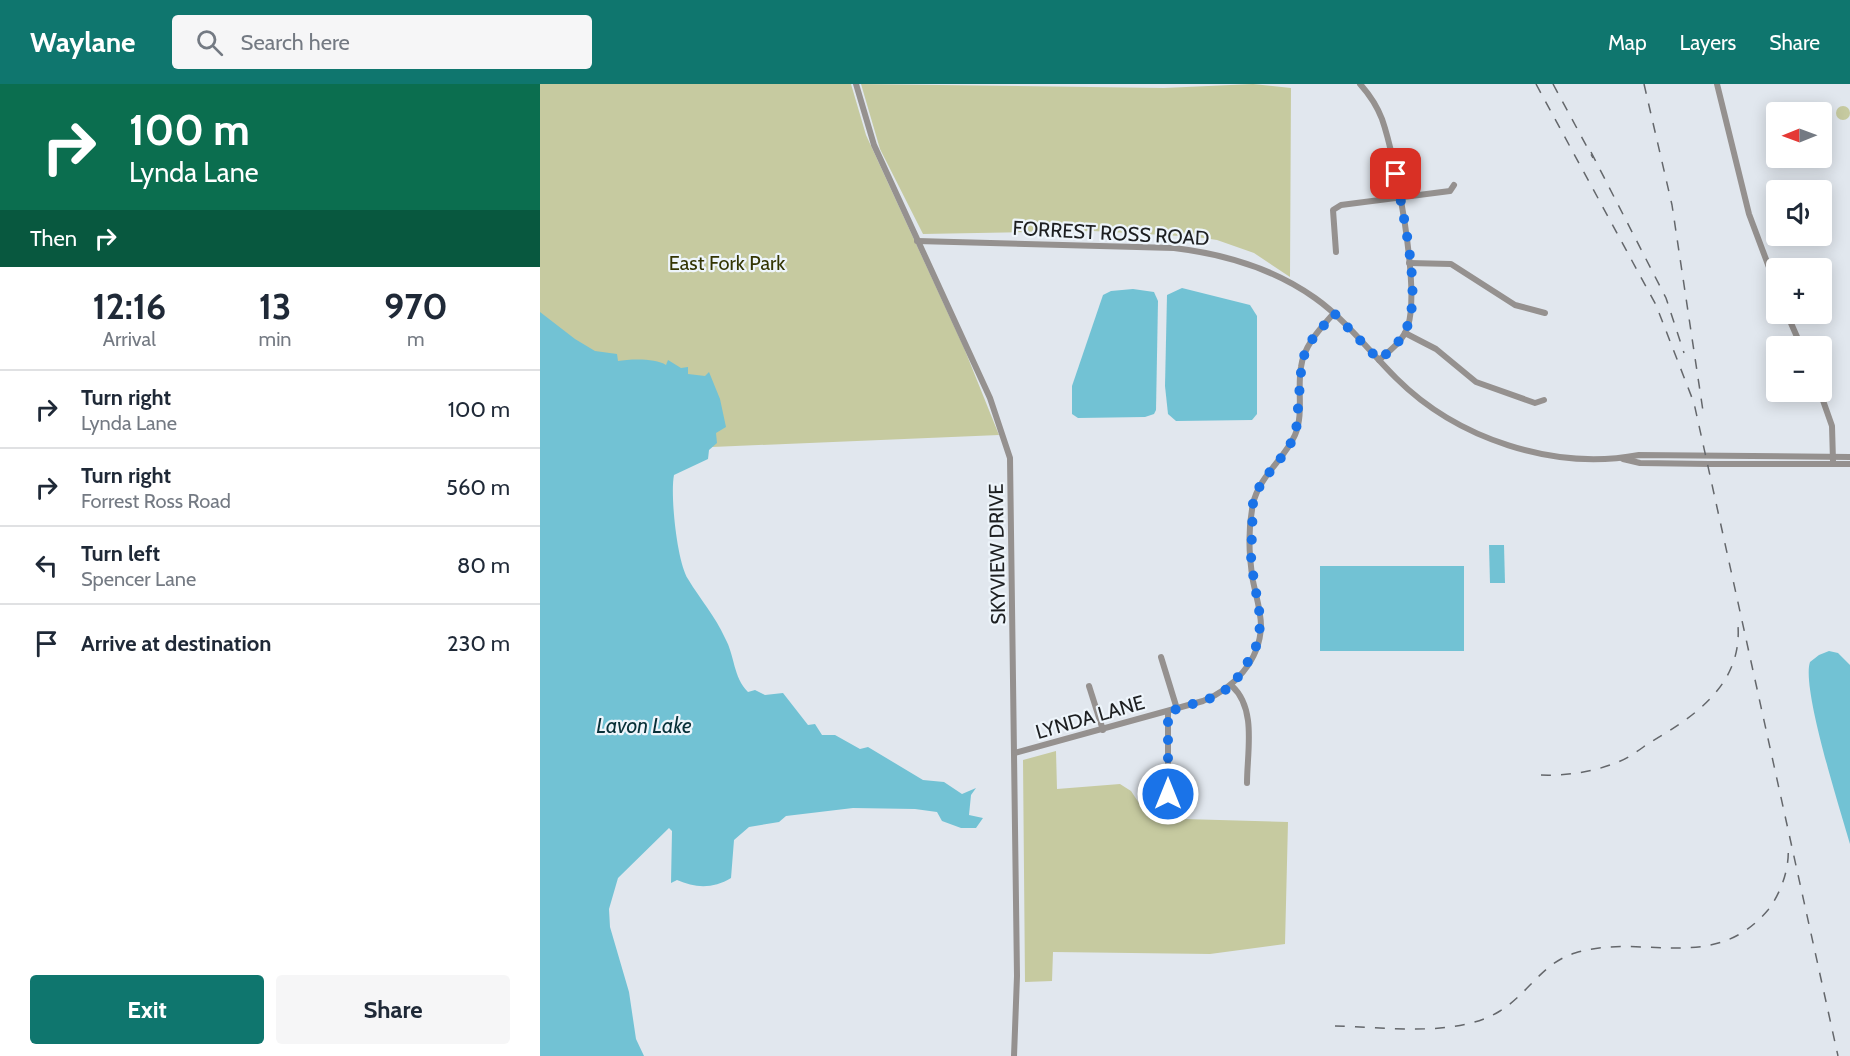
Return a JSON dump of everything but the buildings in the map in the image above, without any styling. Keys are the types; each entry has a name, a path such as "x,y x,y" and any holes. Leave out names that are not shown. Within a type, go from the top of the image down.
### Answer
{"street":[{"name":"SKYVIEW DRIVE","path":"856,84 874,145 990,398 1010,458 1017,976 1014,1056"},
{"path":"1360,84 1381,116 1393,152 1413,303 1399,343 1379,360"},
{"path":"1717,84 1749,214 1766,259"},
{"path":"1336,252 1332,219 1333,210 1341,205 1450,191 1454,185"},
{"name":"FORREST ROSS ROAD","path":"917,241 1174,248 1205,252 1267,271 1312,296 1334,313 1414,395 1436,411 1489,439 1537,453 1620,459 1639,455 1850,457"},
{"path":"1409,263 1451,264 1515,305 1545,313"},
{"name":"LYNDA LANE","path":"1015,753 1177,710 1211,698 1232,686 1255,651 1261,629 1251,562 1251,520 1255,495 1266,476 1288,449 1296,432 1302,360 1311,341 1334,313"},
{"path":"1404,333 1436,349 1476,382 1527,401 1535,403 1544,400"},
{"path":"1824,402 1833,426 1833,464"},
{"path":"1620,459 1640,462 1709,464 1850,464"},
{"path":"1161,657 1177,710"},
{"path":"1089,686 1103,730"},
{"path":"1232,686 1239,694 1247,711 1247,783"},
{"path":"1168,712 1168,794"}],"green space":[{"name":"East Fork Park","path":"540,84 851,84 866,135 964,348 999,435 689,448 540,366"},
{"path":"861,84 1164,88 1253,84 1291,88 1290,277 1254,253 1217,240 1197,237 1093,231 923,234 880,149"},
{"path":"1843,106 1848,108 1850,113 1848,118 1843,120 1838,118 1836,113 1838,108"},
{"path":"1056,751 1057,789 1120,784 1131,791 1149,818 1288,822 1285,944 1210,954 1053,952 1052,981 1025,982 1023,760"}],"water":[{"path":"1182,288 1250,305 1257,316 1257,414 1252,420 1176,421 1168,414 1165,386 1167,295"},
{"path":"1133,289 1154,292 1158,301 1156,410 1154,414 1145,417 1078,418 1072,414 1072,386 1103,295 1111,291"},
{"name":"Lavon Lake","path":"540,312 595,351 617,354 618,361 650,360 666,365 668,360 681,368 688,367 688,374 705,376 709,372 720,399 726,427 716,433 717,443 709,450 708,459 674,475 675,528 688,579 721,630 739,680 748,692 755,690 765,695 783,693 808,725 815,724 822,735 835,735 860,749 868,747 923,780 944,782 962,794 976,788 971,795 969,815 983,818 976,828 961,828 942,821 937,812 915,809 853,808 786,816 779,822 749,827 734,840 731,878 711,886 690,885 677,880 671,883 672,831 669,828 618,878 609,909 610,927 629,992 636,1039 644,1056 540,1056"},
{"path":"1489,545 1504,545 1505,583 1490,583"},
{"path":"1320,566 1464,566 1464,651 1320,651"},
{"path":"1829,651 1838,653 1850,665 1850,844 1816,723 1811,697 1810,662"}],"railway":[{"path":"1536,84 1656,305 1694,403 1838,1056"},
{"path":"1553,84 1593,158"},
{"path":"1644,84 1672,205 1703,411"},
{"path":"1591,152 1666,298 1684,353"},
{"path":"1541,775 1580,773 1622,760 1698,710 1712,697 1732,666 1737,647 1738,626"},
{"path":"1335,1026 1420,1029 1463,1025 1500,1011 1553,964 1575,953 1601,948 1701,947 1724,941 1747,930 1773,903 1786,871 1788,846"}],"route":[{"path":"1168,794 1168,712 1211,698 1232,686 1258,643 1261,622 1251,554 1253,503 1261,483 1288,449 1296,432 1299,418 1302,360 1311,341 1334,313 1379,360 1399,343 1408,327 1413,303 1412,281 1396,174"}]}
